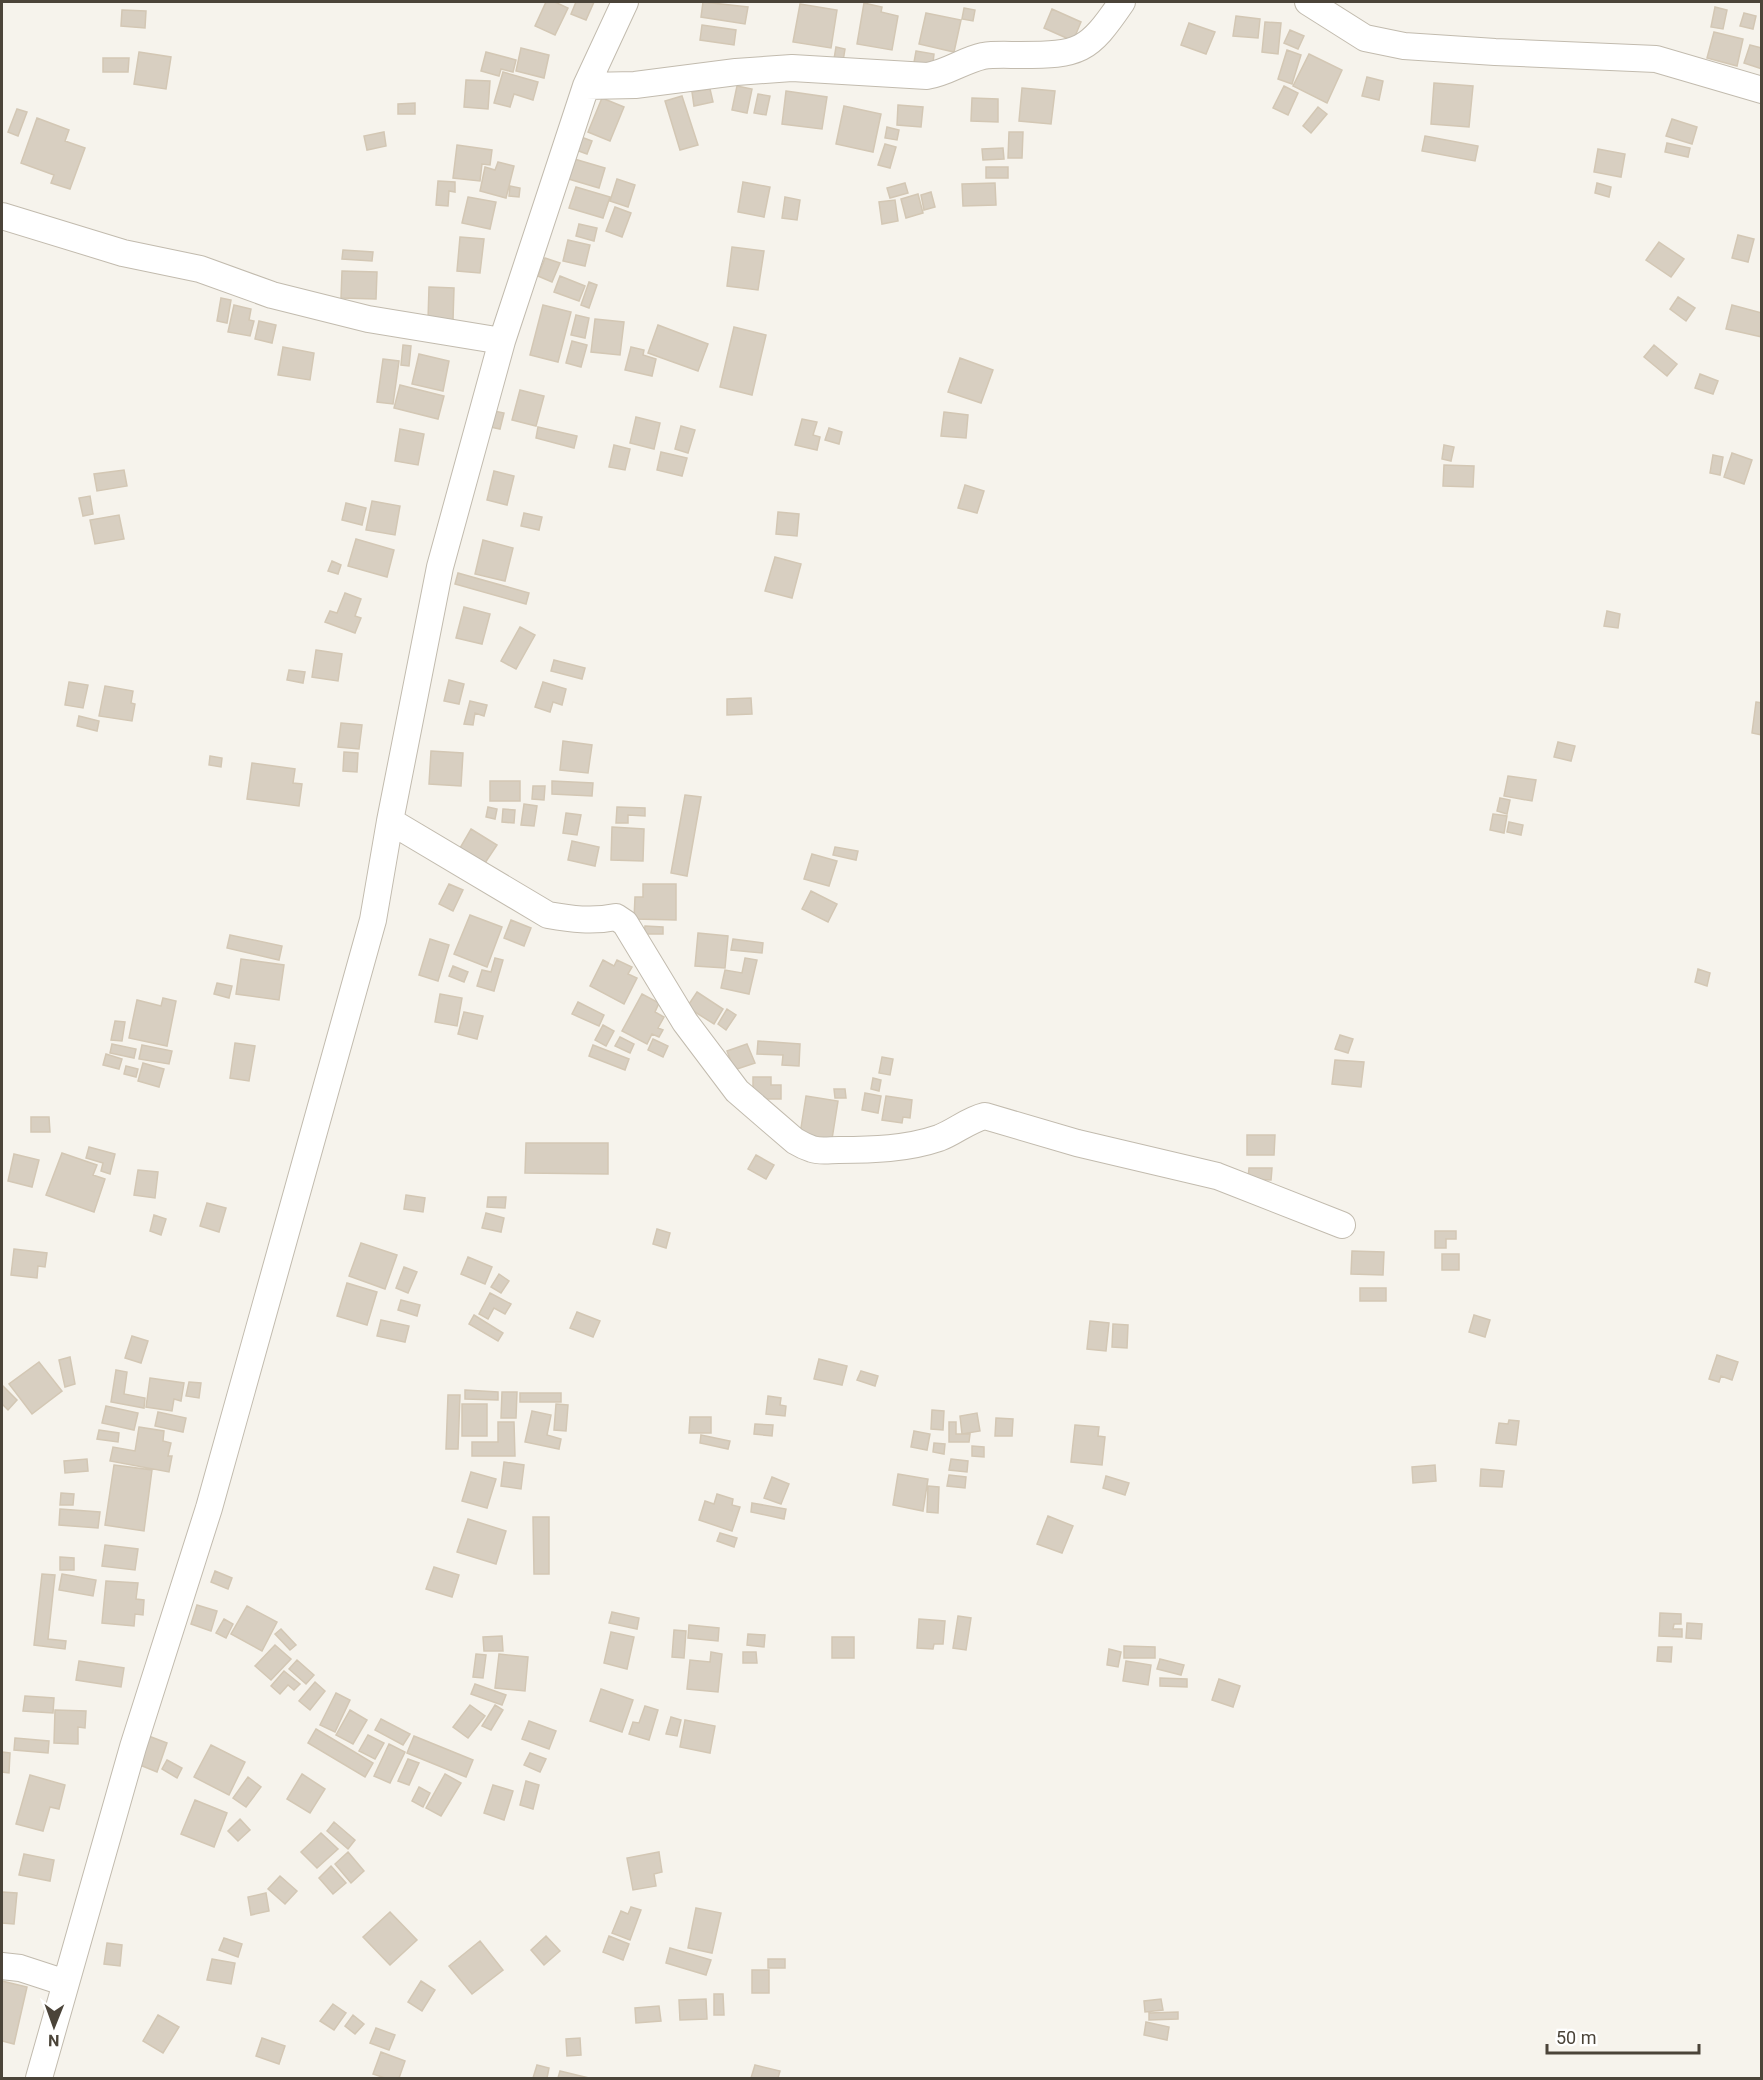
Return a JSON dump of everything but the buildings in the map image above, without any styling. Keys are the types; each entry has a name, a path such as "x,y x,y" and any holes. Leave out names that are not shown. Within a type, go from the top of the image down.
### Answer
{"street":[{"path":"39,2079 133,1747 209,1508 373,920 440,567 502,341 586,86 625,2"},
{"path":"586,86 635,85 736,72 792,69 937,75 985,56 1059,55 1080,49 1103,30 1122,2"},
{"path":"1308,2 1365,38 1404,46 1656,59 1761,90"},
{"path":"2,216 123,253 200,269 272,296 368,319 502,341"},
{"path":"390,821 548,915 598,921 616,917 625,923 685,1022 737,1091 795,1141 813,1150 877,1150 924,1142 942,1137 974,1118 985,1116 1077,1143 1217,1176 1342,1225"},
{"path":"2,1966 20,1968 66,1983"}]}
